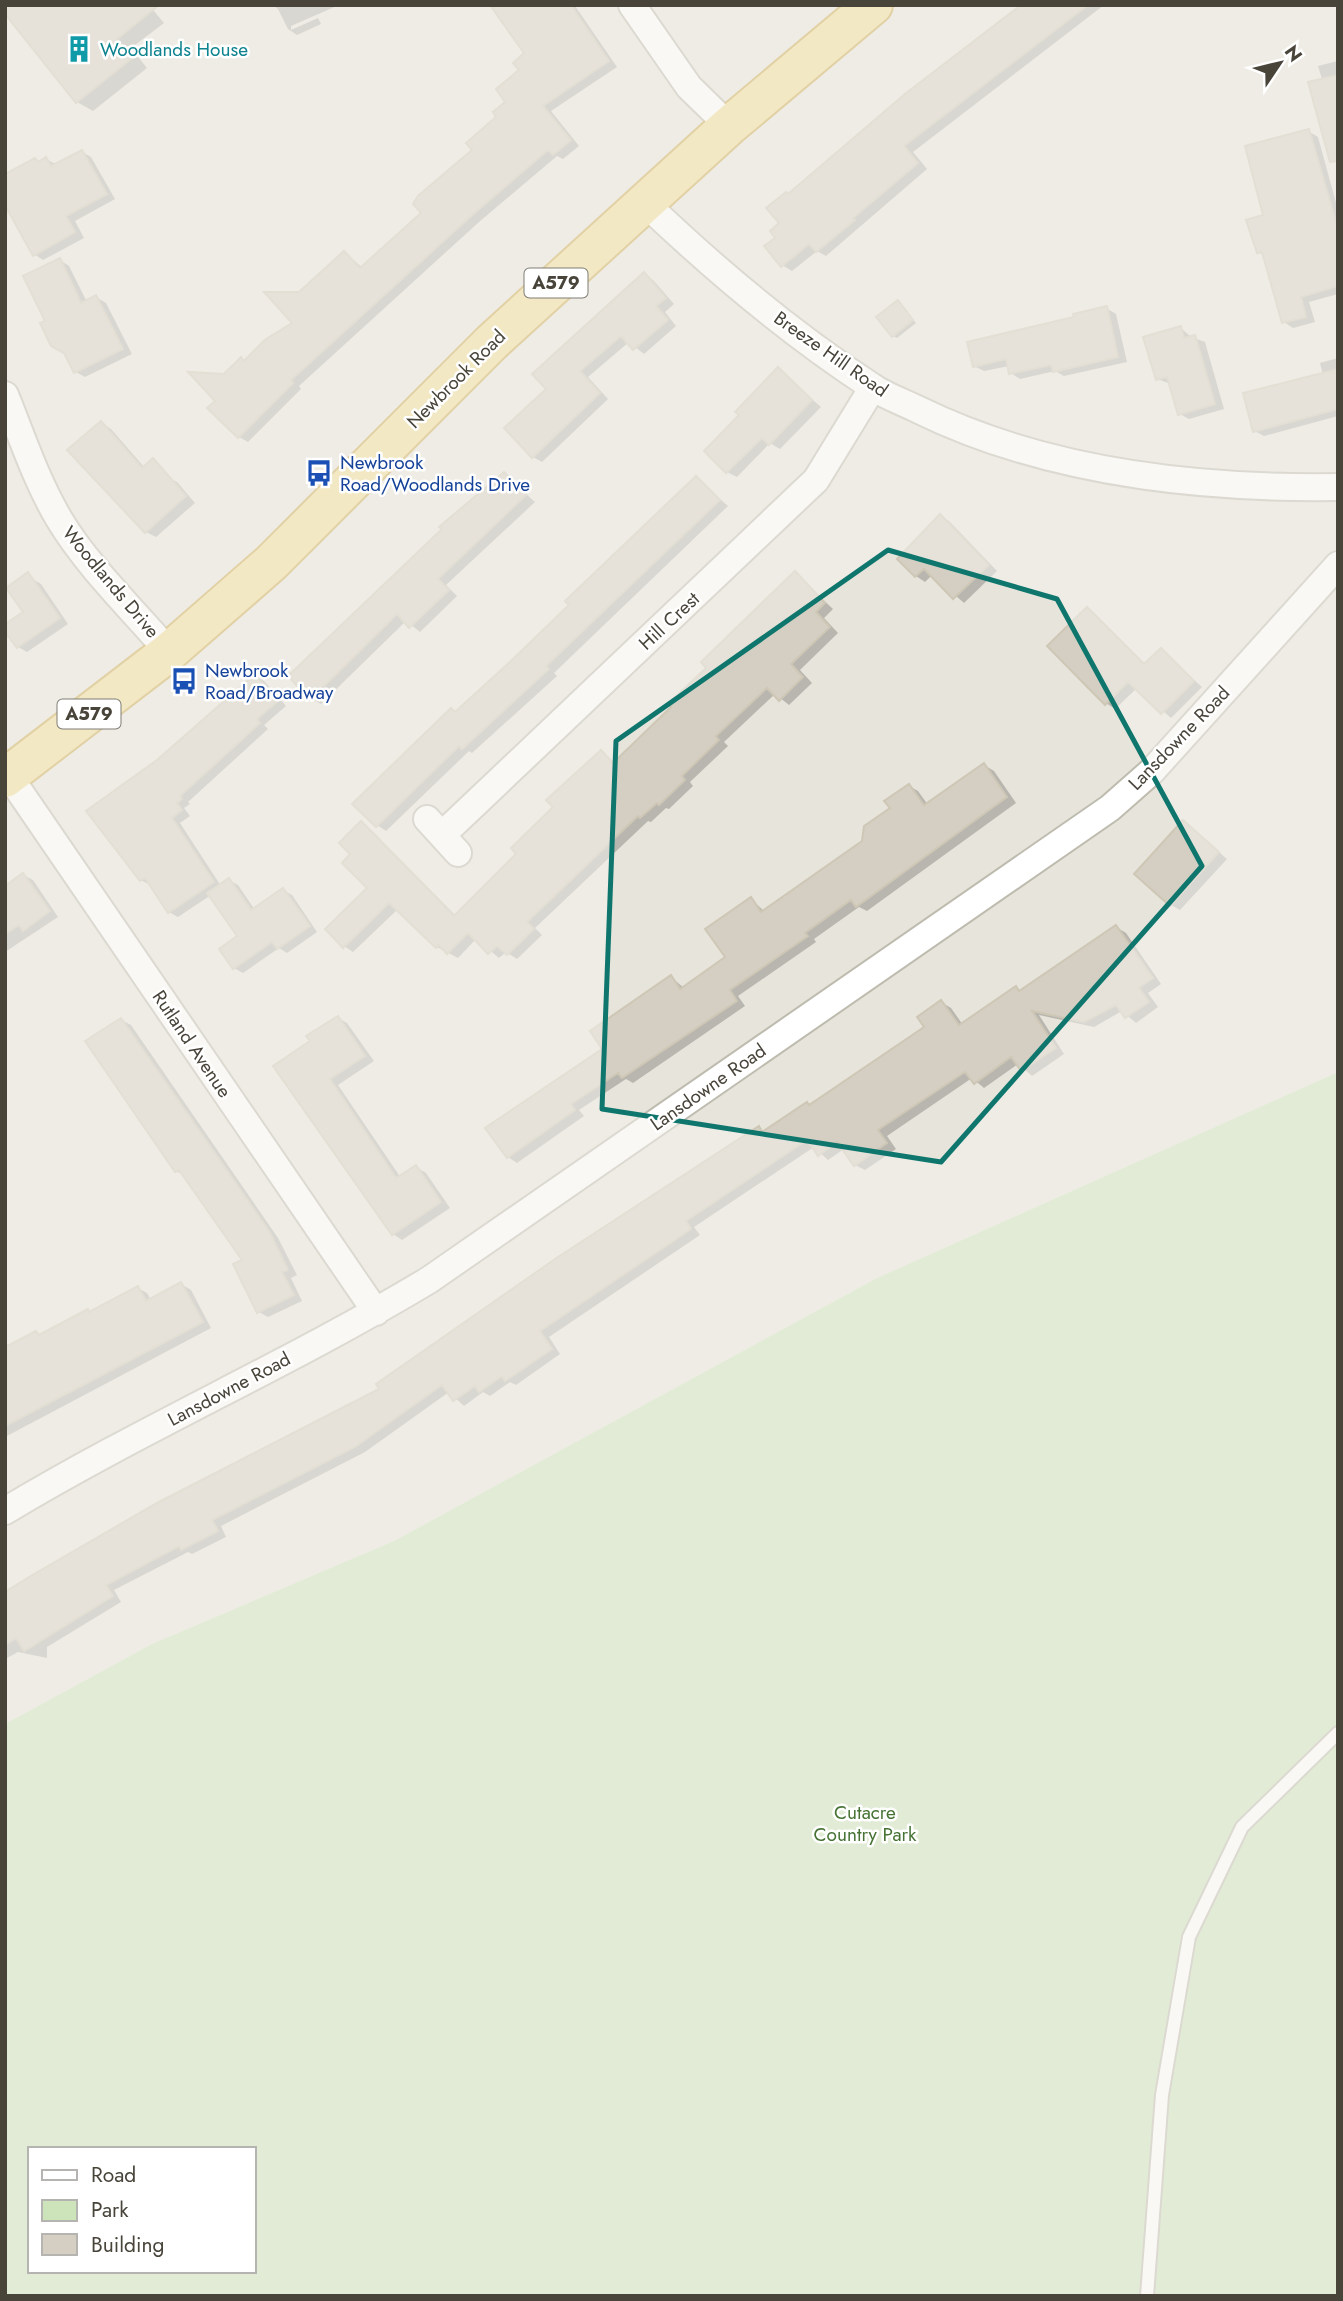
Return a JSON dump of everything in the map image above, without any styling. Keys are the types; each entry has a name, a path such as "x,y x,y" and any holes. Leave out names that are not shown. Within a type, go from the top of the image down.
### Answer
{"highway":[{"name":"Newbrook Road","path":"7,777 169,652 271,563 492,342 729,126 873,5"}],"street":[{"path":"632,5 689,87 729,126"},
{"name":"Breeze Hill Road","path":"644,202 687,243 757,301 873,387 953,426 1038,455 1203,483 1273,488 1338,487"},
{"name":"Hill Crest","path":"442,836 816,480 873,387"},
{"name":"Woodlands Drive","path":"5,395 44,492 61,522 86,556 169,652"},
{"name":"Lansdowne Road","path":"5,1511 59,1479 376,1312 429,1280 1110,808 1152,771 1338,565"},
{"name":"Rutland Avenue","path":"7,777 376,1312"}],"lane":[{"path":"1147,2296 1163,2095 1189,1937 1242,1827 1338,1733"}],"highlighted area":[{"path":"888,550 1057,599 1202,866 941,1162 602,1109 616,741"}],"shaded area":[{"path":"5,5 1338,5 1338,1072 877,1278 394,1541 152,1644 5,1724"}],"green space":[{"name":"Cutacre Country Park","path":"1338,1072 1338,2296 5,2296 5,1724 152,1644 394,1541 877,1278"}],"building":[{"name":"Woodlands House","path":"5,5 159,5 117,39 132,58 76,103 5,14"},
{"path":"490,5 571,5 609,61 543,106 571,140 553,155 548,150 470,217 291,380 293,383 238,438 207,408 215,401 188,372 224,374 241,357 244,361 266,339 292,323 264,292 299,292 344,251 360,268 421,213 413,204 418,196 472,150 466,143 496,117 493,112 505,102 496,89 519,70 513,63 524,53"},
{"path":"1021,5 1088,5 904,146 918,163 853,218 855,220 816,252 809,244 781,267 764,246 775,238 770,231 779,223 766,208 786,192 788,194 905,94"},
{"path":"1338,75 1338,161 1330,162 1308,82"},
{"path":"1309,129 1338,229 1338,286 1301,297 1306,317 1282,323 1262,252 1257,253 1246,220 1263,215 1245,146"},
{"path":"82,150 107,194 66,216 75,232 33,256 5,205 5,174 35,158 38,162 46,157 51,166"},
{"path":"60,258 81,303 96,295 123,349 74,373 64,353 51,346 40,323 45,321 23,276"},
{"path":"644,272 666,298 656,306 668,320 633,350 621,336 580,371 600,393 532,458 504,428 546,389 532,374"},
{"path":"898,300 913,320 892,337 876,317"},
{"path":"1107,306 1118,357 1053,372 1051,365 1009,374 1006,359 973,367 967,342 1074,317 1073,314"},
{"path":"1181,326 1184,338 1195,335 1215,404 1178,415 1167,377 1156,380 1143,337"},
{"path":"778,367 812,400 769,445 762,438 726,473 704,451 739,415 735,412"},
{"path":"1338,369 1338,409 1253,432 1243,393"},
{"path":"101,421 142,468 153,458 186,496 145,533 67,450"},
{"path":"504,472 526,495 438,579 449,590 409,628 397,614 310,700 288,676 442,529 439,527"},
{"path":"696,476 720,500 546,666 549,669 462,749 459,746 376,827 352,804 451,708 455,712 512,660 569,605 565,601"},
{"path":"940,514 989,565 953,599 924,569 915,577 897,559"},
{"path":"795,571 825,603 816,612 830,627 791,664 803,677 779,701 767,688 716,736 719,740 682,776 685,780 659,805 657,803 640,818 638,816 527,922 534,929 507,955 497,946 488,954 468,933 447,954 439,945 436,948 389,903 343,948 325,929 367,888 342,863 350,854 339,843 361,821 454,916 516,854 511,848 553,807 546,800 601,750 613,763 671,707 668,704 706,668 701,662"},
{"path":"28,572 60,618 17,648 5,632 5,624 23,612 6,588"},
{"path":"1087,607 1144,664 1161,648 1194,681 1161,714 1128,682 1105,705 1047,646"},
{"path":"255,674 278,701 257,719 260,723 180,796 182,799 177,803 182,810 172,818 214,882 168,913 145,878 140,881 86,811 157,760"},
{"path":"984,763 1007,797 856,907 851,900 805,933 808,936 730,990 737,1001 622,1078 618,1073 571,1104 575,1110 507,1158 485,1128 602,1049 590,1031 671,975 680,989 725,957 705,929 751,897 761,912 862,841 864,826 890,808 884,801 909,784 924,805"},
{"path":"1183,820 1219,852 1170,906 1134,874"},
{"path":"23,873 50,911 23,931 19,925 5,934 5,886"},
{"path":"229,878 251,910 283,888 310,926 277,949 272,942 233,969 219,949 237,936 207,893"},
{"path":"1116,925 1153,978 1139,988 1149,1002 1125,1018 1116,1005 1084,1022 1032,1011 1056,1048 1021,1071 1011,1057 974,1084 965,1072 878,1130 887,1143 854,1166 837,1142 818,1156 807,1140 686,1221 691,1229 540,1331 552,1349 505,1381 502,1376 479,1392 475,1386 453,1401 442,1385 355,1447 212,1520 218,1531 181,1550 179,1546 106,1585 113,1596 24,1651 16,1638 5,1645 5,1592 157,1503 379,1389 376,1384 558,1257 759,1126 762,1132 807,1102 809,1105 924,1027 917,1017 941,1000 959,1025 1016,986 1019,991"},
{"path":"338,1016 365,1056 330,1079 396,1178 416,1165 441,1202 392,1235 273,1066 310,1041 306,1036"},
{"path":"121,1018 269,1231 288,1270 282,1272 294,1295 257,1313 233,1264 242,1260 179,1170 175,1172 85,1041"},
{"path":"181,1282 203,1322 5,1426 5,1347 36,1331 39,1335 138,1286 146,1301"}],"place":[{"name":"Woodlands House","path":"79,49"},
{"name":"Newbrook Road/Woodlands Drive","path":"319,473"},
{"name":"Newbrook Road/Broadway","path":"184,681"}]}
